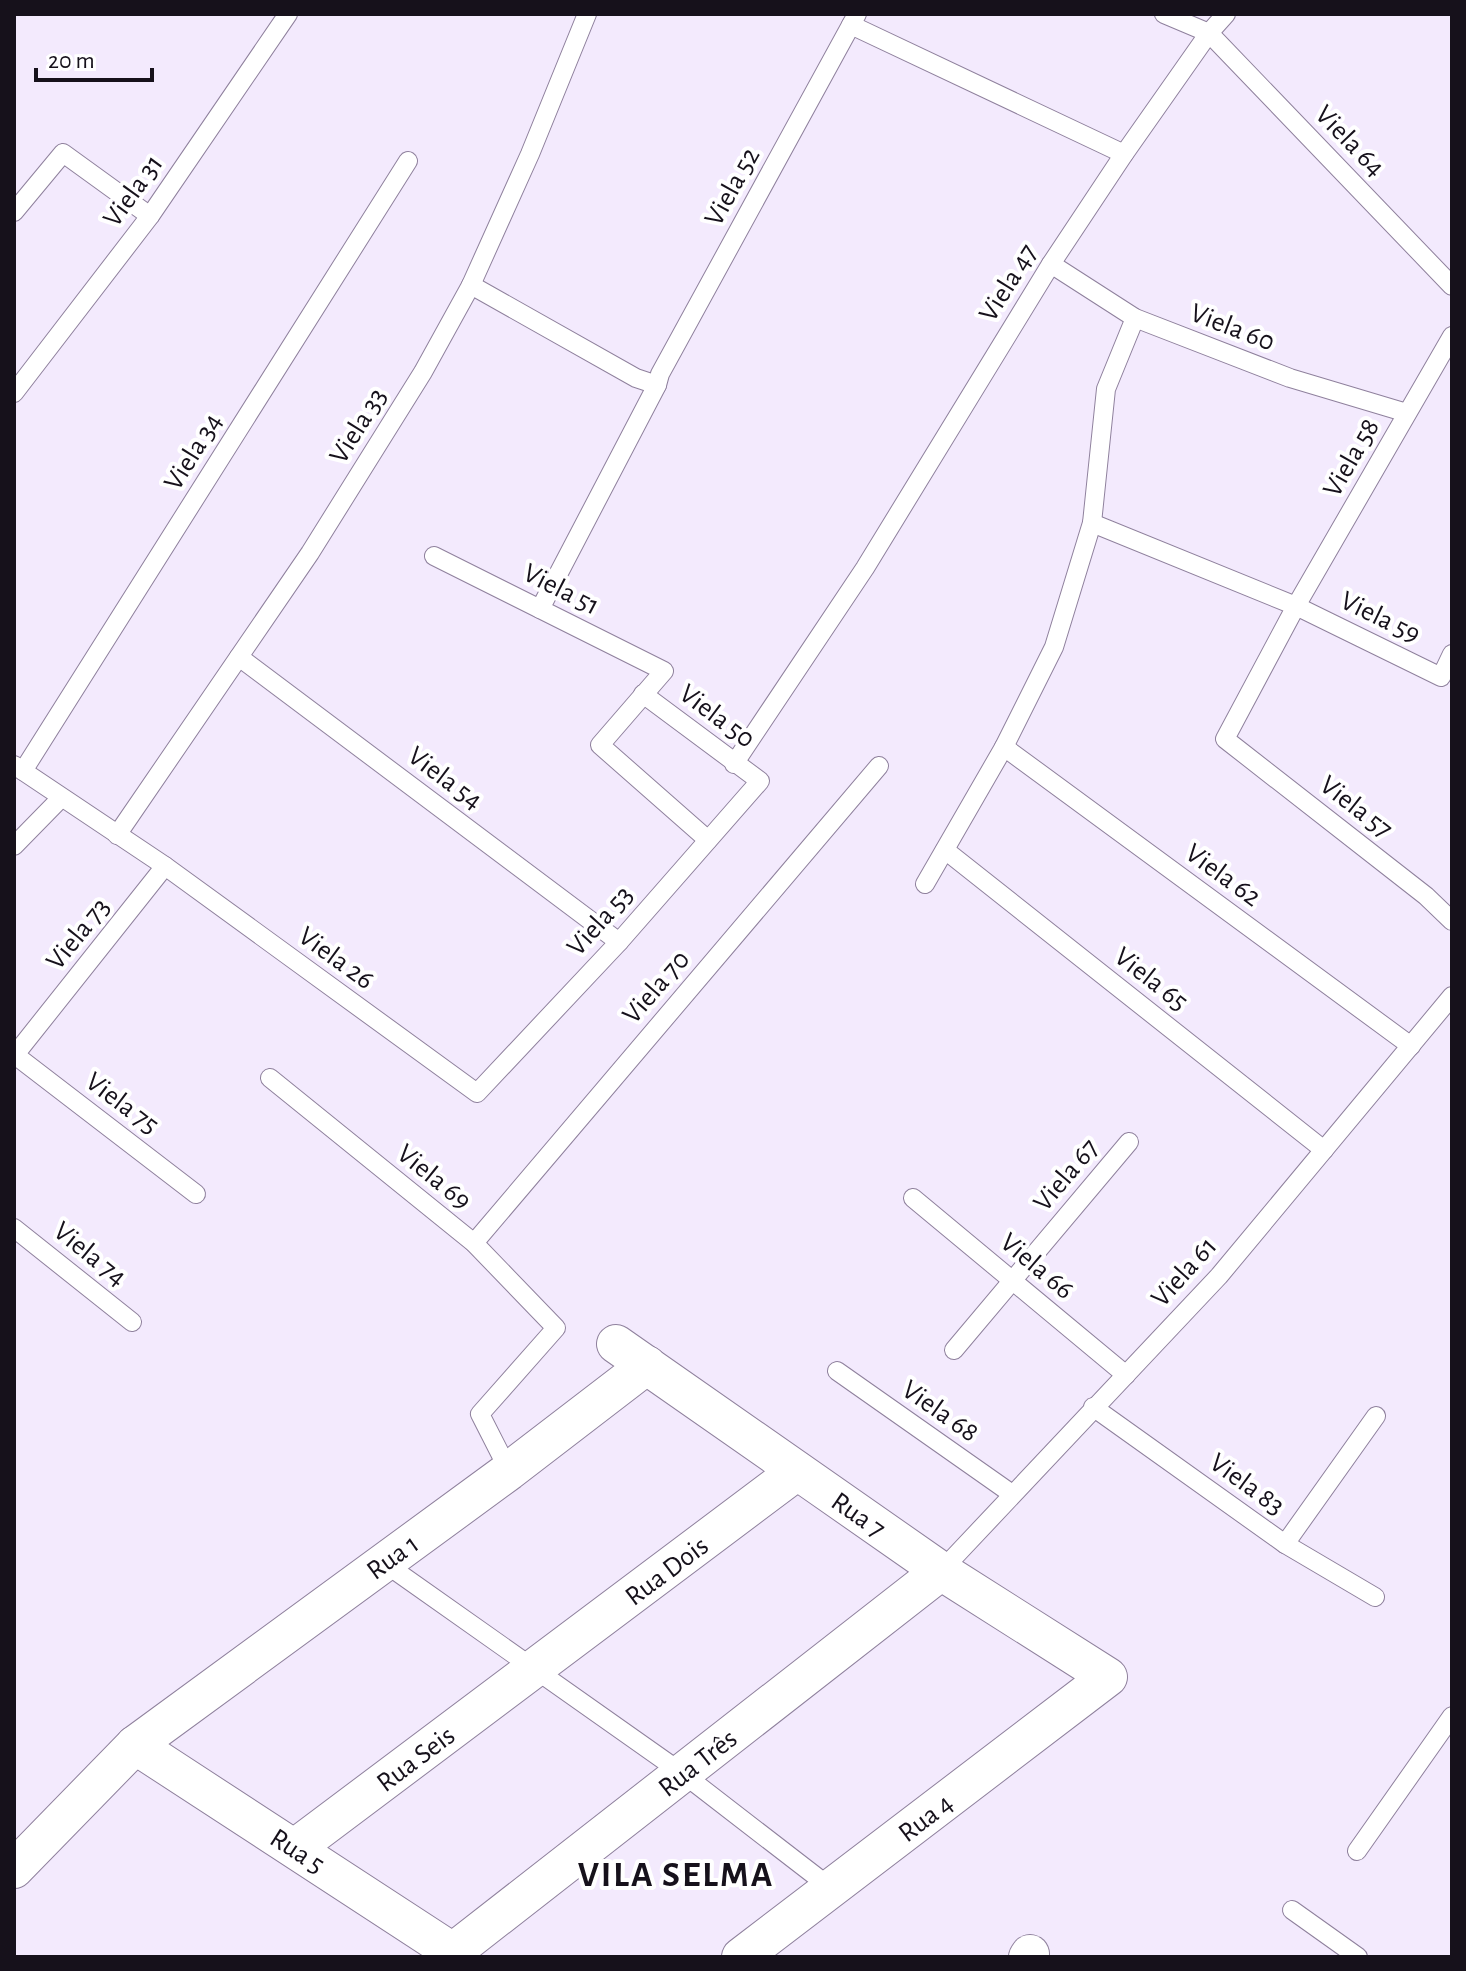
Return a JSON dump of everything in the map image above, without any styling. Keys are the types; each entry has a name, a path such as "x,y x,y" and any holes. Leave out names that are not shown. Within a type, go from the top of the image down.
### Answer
{"street":[{"name":"Rua 7","path":"616,1344 941,1571 1108,1677"},
{"name":"Rua 1","path":"14,1869 135,1745 509,1471 647,1365"},
{"name":"Rua Dois","path":"535,1668 797,1471"},
{"name":"Rua Três","path":"456,1954 941,1571"},
{"name":"Rua Seis","path":"295,1848 535,1668"},
{"name":"Rua 4","path":"741,1957 1108,1677"},
{"name":"Rua 5","path":"135,1745 456,1954"}],"lane":[{"name":"Viela 33","path":"117,835 310,553 415,385 471,285 530,154 587,14"},
{"path":"1164,14 1209,33"},
{"name":"Viela 47","path":"734,764 865,568 1051,264 1124,154 1209,33 1226,14"},
{"name":"Viela 31","path":"14,393 150,216 279,17"},
{"path":"854,19 1124,154"},
{"name":"Viela 52","path":"540,609 660,374 854,19"},
{"name":"Viela 64","path":"1209,33 1452,286"},
{"path":"14,212 63,153 150,216"},
{"name":"Viela 34","path":"18,768 408,161"},
{"name":"Viela 60","path":"1051,264 1135,318 1290,378 1407,413"},
{"path":"471,285 636,378 657,385"},
{"path":"925,884 1004,747 1054,647 1092,523 1106,389 1135,318"},
{"name":"Viela 58","path":"1225,739 1296,606 1452,336"},
{"name":"Viela 59","path":"1092,523 1296,606 1441,677 1452,654"},
{"name":"Viela 51","path":"434,556 664,671 643,694"},
{"name":"Viela 54","path":"239,657 619,942"},
{"path":"643,694 600,745 708,840"},
{"name":"Viela 50","path":"643,694 760,781"},
{"name":"Viela 57","path":"1225,739 1426,896 1452,921"},
{"name":"Viela 62","path":"1004,747 1411,1046"},
{"name":"Viela 70","path":"474,1243 879,766"},
{"name":"Viela 26","path":"18,768 165,866 477,1093"},
{"name":"Viela 53","path":"477,1093 619,942 760,781"},
{"path":"14,846 61,798"},
{"name":"Viela 65","path":"945,850 1324,1150"},
{"name":"Viela 73","path":"14,1055 165,866"},
{"name":"Viela 61","path":"941,1571 1219,1276 1452,996"},
{"name":"Viela 75","path":"14,1055 196,1194"},
{"name":"Viela 69","path":"270,1078 474,1243 556,1328 480,1414 509,1471"},
{"name":"Viela 67","path":"954,1350 1129,1142"},
{"name":"Viela 66","path":"913,1198 1126,1375"},
{"name":"Viela 74","path":"14,1228 132,1322"},
{"name":"Viela 68","path":"837,1371 1012,1494"},
{"name":"Viela 83","path":"1093,1407 1285,1544 1375,1597"},
{"path":"1285,1544 1376,1416"},
{"path":"383,1562 682,1773 831,1888"},
{"path":"1357,1851 1452,1716"},
{"path":"1292,1910 1358,1957"}],"district":[{"name":"VILA SELMA","path":"676,1873"}]}
